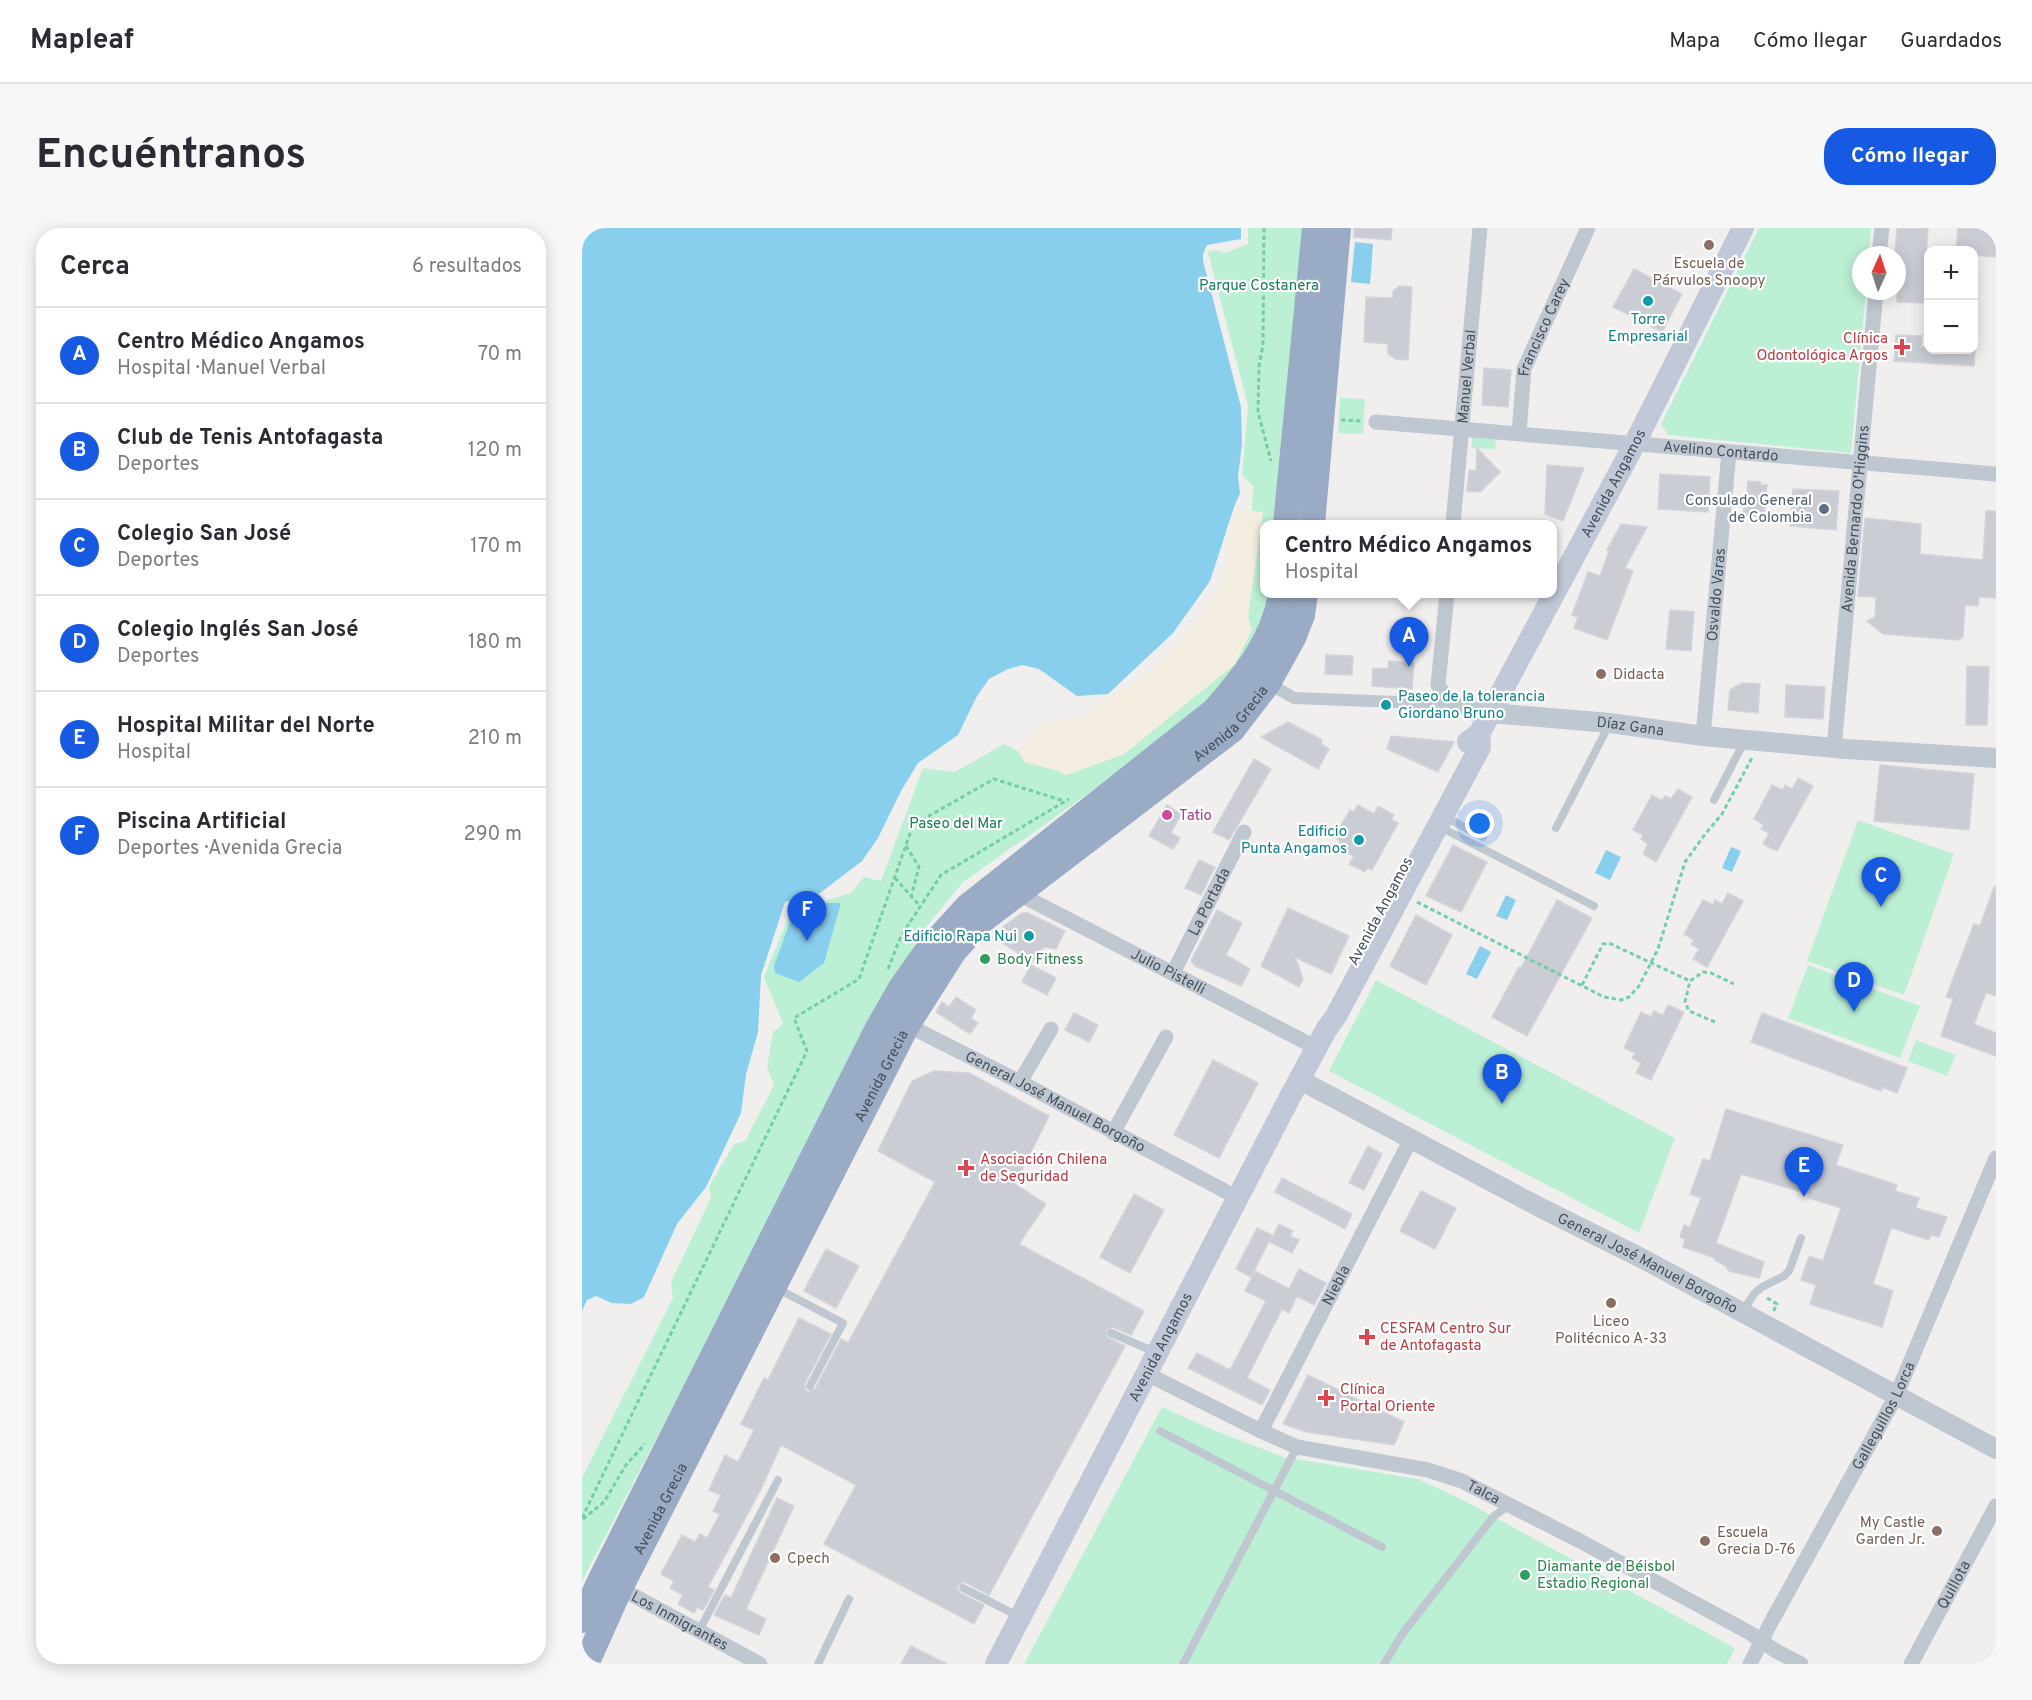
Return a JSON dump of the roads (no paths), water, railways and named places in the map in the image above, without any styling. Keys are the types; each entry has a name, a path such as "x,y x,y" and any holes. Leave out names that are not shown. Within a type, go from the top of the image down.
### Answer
{"highway":[{"path":"1286,520 1315,228"},
{"path":"1312,520 1338,228"},
{"name":"Avenida Grecia","path":"586,1664 610,1583 872,1040 901,988 927,951 967,907 1214,711 1247,673 1278,609 1280,598"},
{"name":"Avenida Grecia","path":"582,1620 610,1583 774,1287 907,1025 954,951 980,922 1232,730 1268,683 1293,638 1302,615 1304,598"}],"main road":[{"name":"Avenida Angamos","path":"1557,589 1635,443 1743,228"},
{"name":"Avenida Angamos","path":"1321,1039 1327,1013 1469,741 1479,734 1552,598"},
{"name":"Avenida Angamos","path":"996,1664 1145,1373 1321,1039 1336,1016 1480,747 1479,734"}],"street":[{"name":"Manuel Verbal","path":"1453,520 1480,228"},
{"name":"Francisco Carey","path":"1519,433 1524,369 1588,228"},
{"path":"1880,246 1882,228"},
{"name":"Avenida Bernardo O'Higgins","path":"1834,748 1875,300"},
{"name":"Avelino Contardo","path":"1376,422 1996,474"},
{"name":"Osvaldo Varas","path":"1703,736 1729,452"},
{"path":"1447,598 1438,685 1450,704"},
{"name":"Díaz Gana","path":"1268,683 1294,698 1450,704 1491,713 1610,723 1752,741 1996,758"},
{"name":"La Portada","path":"1173,973 1244,832"},
{"name":"Julio Pistelli","path":"1019,894 1173,973 1321,1039"},
{"path":"901,988 899,1009 903,1022 907,1025"},
{"name":"General José Manuel Borgoño","path":"907,1025 1020,1082 1238,1198"},
{"path":"1020,1082 1051,1029"},
{"path":"1113,1133 1166,1037"},
{"name":"General José Manuel Borgoño","path":"1300,1080 1645,1260 1996,1449"},
{"name":"Niebla","path":"1261,1431 1411,1139"},
{"name":"Galleguillos Lorca","path":"1750,1664 1896,1396 1995,1163"},
{"name":"Talca","path":"1145,1373 1297,1447 1428,1470 1462,1481 1763,1641 1801,1664"},
{"name":"Quillota","path":"1911,1664 1996,1506"},
{"name":"Los Inmigrantes","path":"610,1583 760,1664"}],"lane":[{"path":"1556,828 1610,723"},
{"path":"1714,800 1752,741"},
{"path":"1440,821 1483,837"},
{"path":"1440,821 1594,906"},
{"path":"1741,1313 1754,1294 1789,1271 1801,1238"},
{"path":"774,1287 843,1323 810,1386"},
{"path":"1110,1333 1156,1353"},
{"path":"1160,1431 1382,1547"},
{"path":"1183,1664 1297,1447"},
{"path":"699,1631 778,1480"},
{"path":"1384,1664 1403,1633 1494,1516 1510,1505"},
{"path":"963,1588 1020,1617"},
{"path":"818,1664 849,1599"}],"water":[{"path":"582,228 1241,228 1241,239 1207,245 1203,261 1241,407 1242,444 1238,477 1240,493 1210,581 1173,633 1108,694 1077,696 1039,669 1022,665 989,679 977,696 958,735 918,763 901,791 878,838 862,861 820,893 785,902 761,975 758,1032 746,1074 741,1113 706,1187 677,1224 644,1297 631,1304 612,1303 596,1296 587,1300 582,1311"},
{"path":"1355,242 1373,244 1370,284 1351,282"},
{"path":"1731,847 1741,851 1732,872 1722,868"},
{"path":"1606,850 1621,857 1610,880 1595,873"},
{"path":"1506,895 1516,900 1507,920 1496,916"},
{"path":"825,903 841,903 824,963 799,982 775,973 774,966 791,919"},
{"path":"1480,946 1491,952 1477,979 1466,974"}],"place":[{"name":"Escuela de Párvulos Snoopy","path":"1709,245"},
{"name":"Torre Empresarial","path":"1648,301"},
{"name":"Clínica Odontológica Argos","path":"1902,347"},
{"name":"Consulado General de Colombia","path":"1824,509"},
{"name":"Centro Médico Angamos","path":"1409,667"},
{"name":"Didacta","path":"1601,674"},
{"name":"Paseo de la tolerancia Giordano Bruno","path":"1386,705"},
{"name":"Tatio","path":"1167,815"},
{"name":"Edificio Punta Angamos","path":"1359,840"},
{"name":"Colegio San José","path":"1881,907"},
{"name":"Edificio Rapa Nui","path":"1029,936"},
{"name":"Piscina Artificial","path":"807,941"},
{"name":"Body Fitness","path":"985,959"},
{"name":"Colegio Inglés San José","path":"1854,1012"},
{"name":"Club de Tenis Antofagasta","path":"1502,1104"},
{"name":"Asociación Chilena de Seguridad","path":"966,1168"},
{"name":"Hospital Militar del Norte","path":"1804,1197"},
{"name":"Liceo Politécnico A-33","path":"1611,1303"},
{"name":"CESFAM Centro Sur de Antofagasta","path":"1367,1337"},
{"name":"Clínica Portal Oriente","path":"1326,1398"},
{"name":"My Castle Garden Jr.","path":"1937,1531"},
{"name":"Escuela Grecia D-76","path":"1705,1541"},
{"name":"Cpech","path":"775,1558"},
{"name":"Diamante de Béisbol Estadio Regional","path":"1525,1575"}],"park label":[{"name":"Parque Costanera","path":"1259,285"},
{"name":"Paseo del Mar","path":"956,823"}]}
